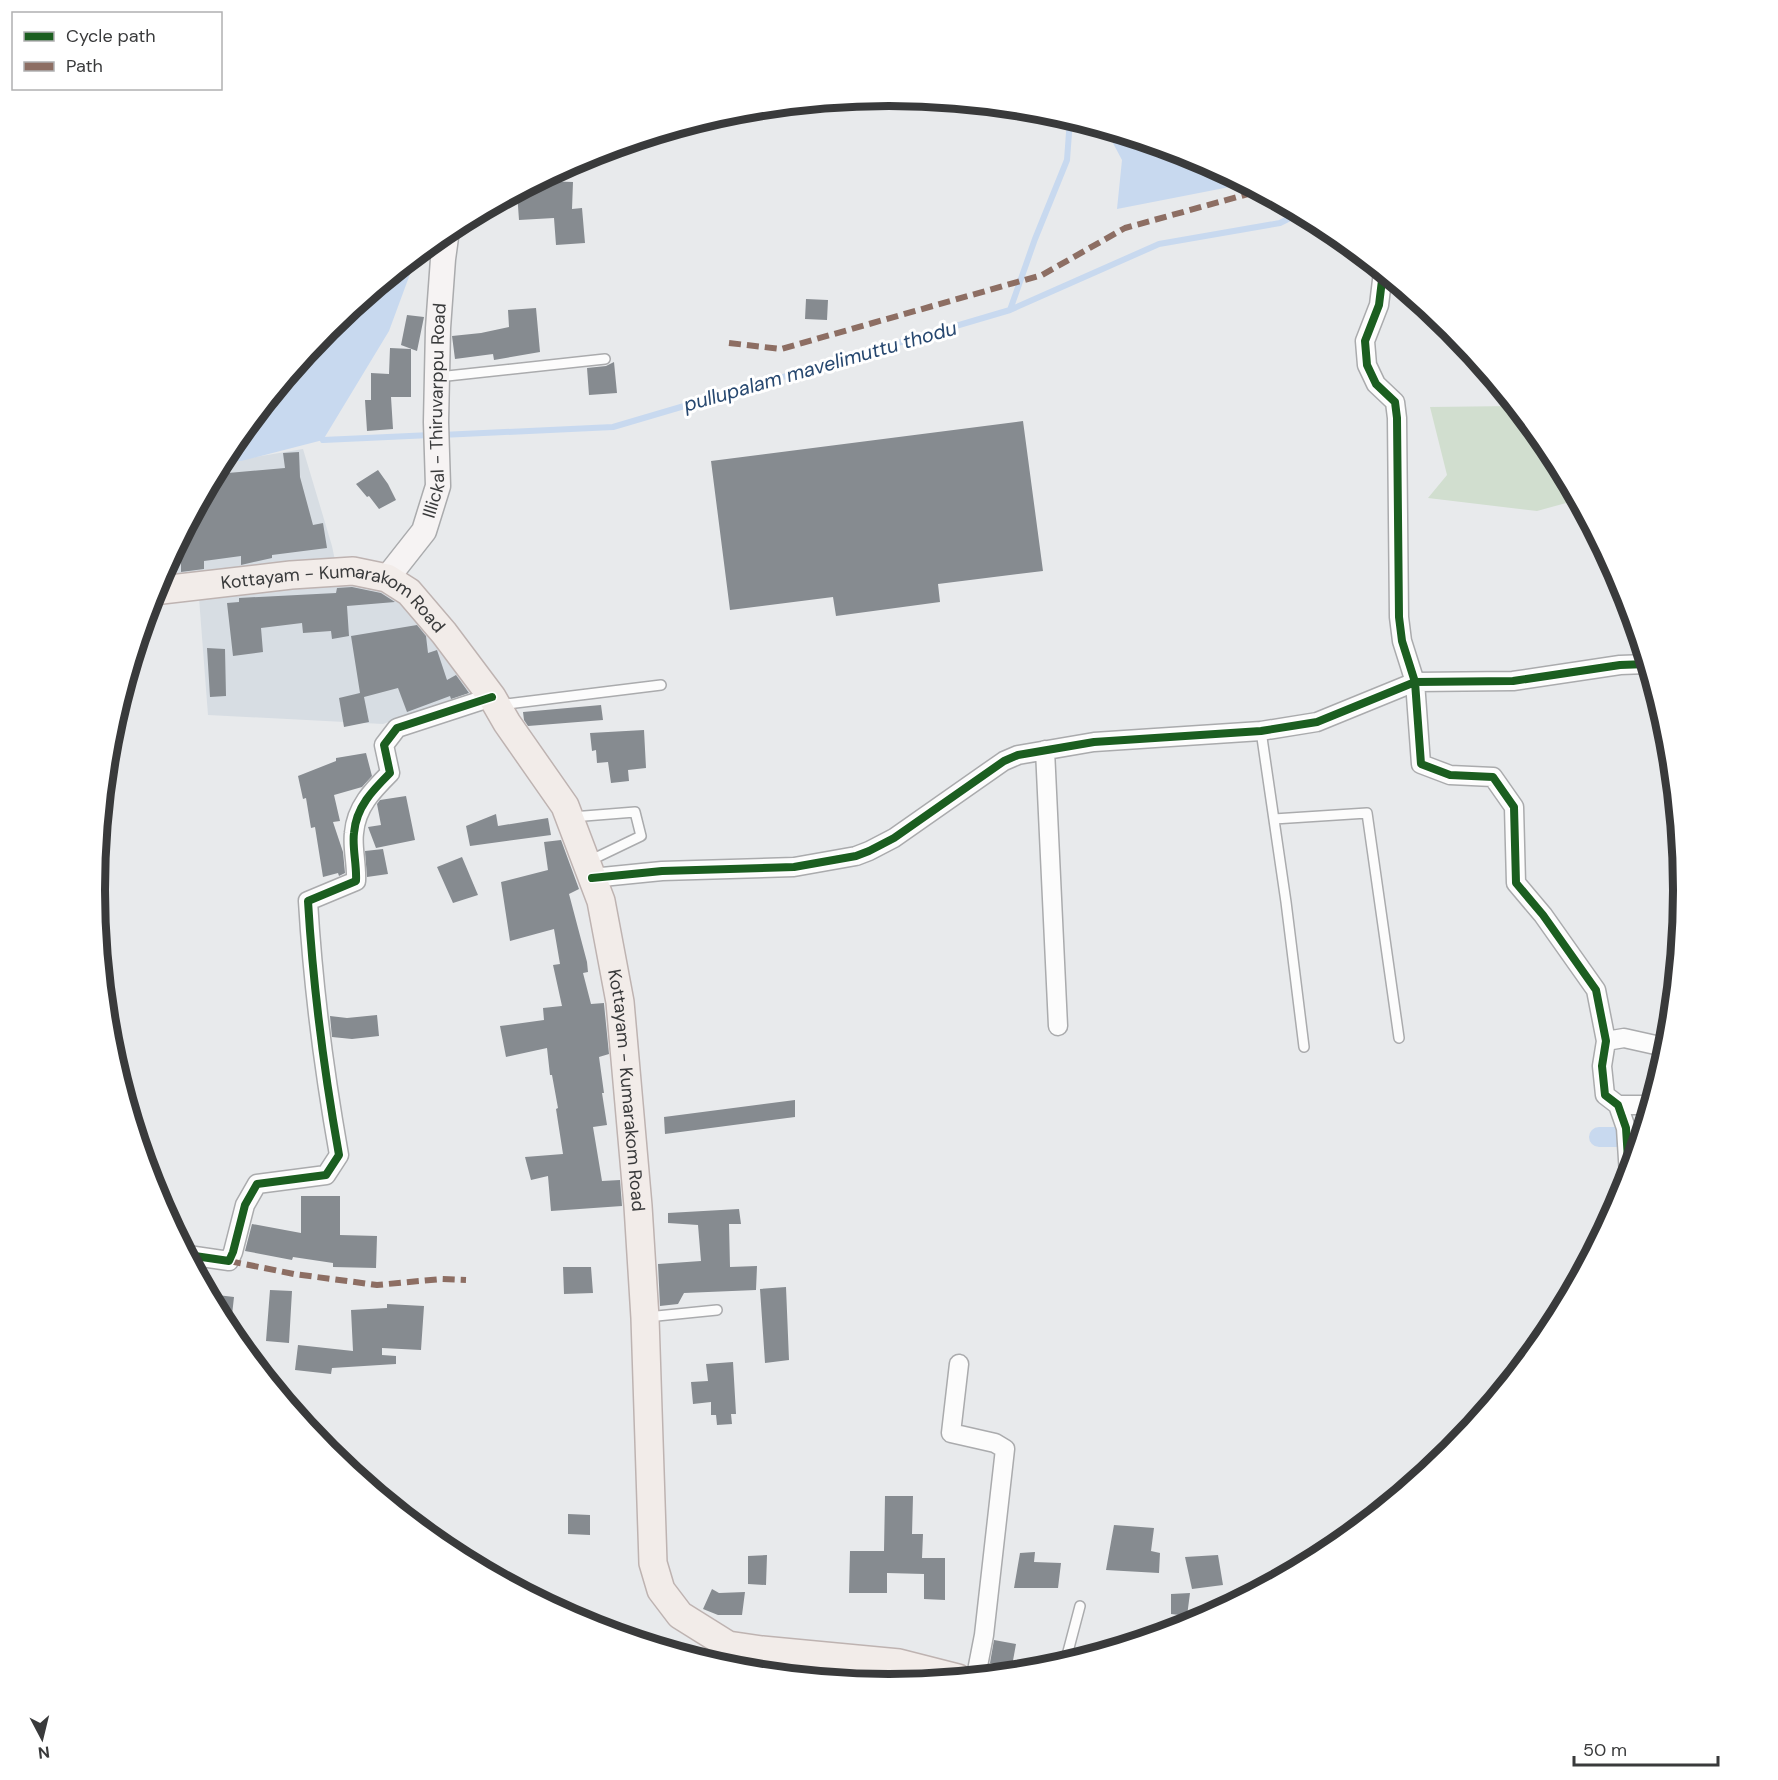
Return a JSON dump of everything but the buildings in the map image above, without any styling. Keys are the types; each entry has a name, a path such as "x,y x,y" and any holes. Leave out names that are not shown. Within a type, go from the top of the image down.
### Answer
{"main road":[{"name":"Illickal - Thiruvarppu Road","path":"387,578 424,531 438,486 438,328 445,244"},
{"name":"Kottayam - Kumarakom Road","path":"165,590 291,575 352,571 387,578 409,592 444,633 494,701 565,806 601,901 620,1002 638,1206 645,1318 653,1563 661,1590 680,1615 729,1656 762,1650 899,1663 935,1672"}],"street":[{"path":"1382,281 1379,305 1365,341 1367,365 1376,384 1395,402 1399,617 1402,641 1415,682 1421,764 1450,775 1493,777 1514,807 1516,883 1544,915 1596,990 1606,1041 1602,1066 1605,1095 1618,1105 1627,1135 1628,1151"},
{"path":"589,870 662,871 794,867 856,856 894,838 1004,761 1018,755 1094,742 1261,731 1317,722 1415,682 1512,681 1639,664"},
{"path":"196,1256 229,1261 245,1205 257,1184 326,1175 339,1155 313,975 308,901 356,880 354,833 360,809 373,790 390,773 384,745 397,728 494,701"},
{"path":"1045,750 1058,1026"},
{"path":"1606,1041 1624,1038 1657,1045"},
{"path":"1618,1105 1642,1105"},
{"path":"959,1364 951,1433 995,1443 1005,1449 984,1635 977,1668"}],"lane":[{"path":"438,378 605,359"},
{"path":"494,701 661,685"},
{"path":"1261,731 1304,1047"},
{"path":"569,817 634,812 641,836 589,870"},
{"path":"1274,819 1366,813 1399,1038"},
{"path":"645,1318 717,1310"},
{"path":"1068,1653 1080,1606"}],"shaded area":[{"path":"303,449 332,546 338,575 383,581 476,690 383,724 208,715 199,598 166,589 186,543 233,461"}],"green space":[{"path":"1505,406 1541,454 1570,502 1537,511 1428,498 1447,475 1430,407"}],"water":[{"path":"1111,139 1189,166 1234,186 1117,209 1122,160"},
{"path":"412,268 389,331 323,440 241,461 233,461 267,413 300,373 372,301"}],"waterway":[{"path":"1010,310 1035,239 1067,160 1069,128"},
{"name":"pullupalam mavelimuttu thodu","path":"441,435 613,427 1010,310 1159,244 1280,223 1291,217"},
{"name":"pullupalam mavelimuttu thodu","path":"323,440 431,435"},
{"path":"1599,1137 1618,1137"}],"marked path":[{"path":"729,343 781,349 1042,275 1125,228 1249,194"},
{"path":"229,1261 294,1274 377,1285 441,1279 466,1280"}],"cycle path":[{"path":"1382,281 1379,305 1365,341 1367,365 1376,384 1395,402 1399,617 1402,641 1415,682 1421,764 1450,775 1493,777 1514,807 1516,883 1543,915 1596,990 1606,1041 1602,1066 1605,1095 1618,1105 1626,1128 1627,1151"},
{"path":"592,878 662,871 794,867 856,856 894,838 1004,761 1018,755 1094,742 1261,731 1317,722 1415,682 1513,681 1620,665 1639,664"},
{"path":"196,1256 229,1261 245,1205 257,1184 326,1175 339,1155 320,1028 308,901 356,881 355,824 366,800 390,773 384,745 397,728 492,697"}]}
